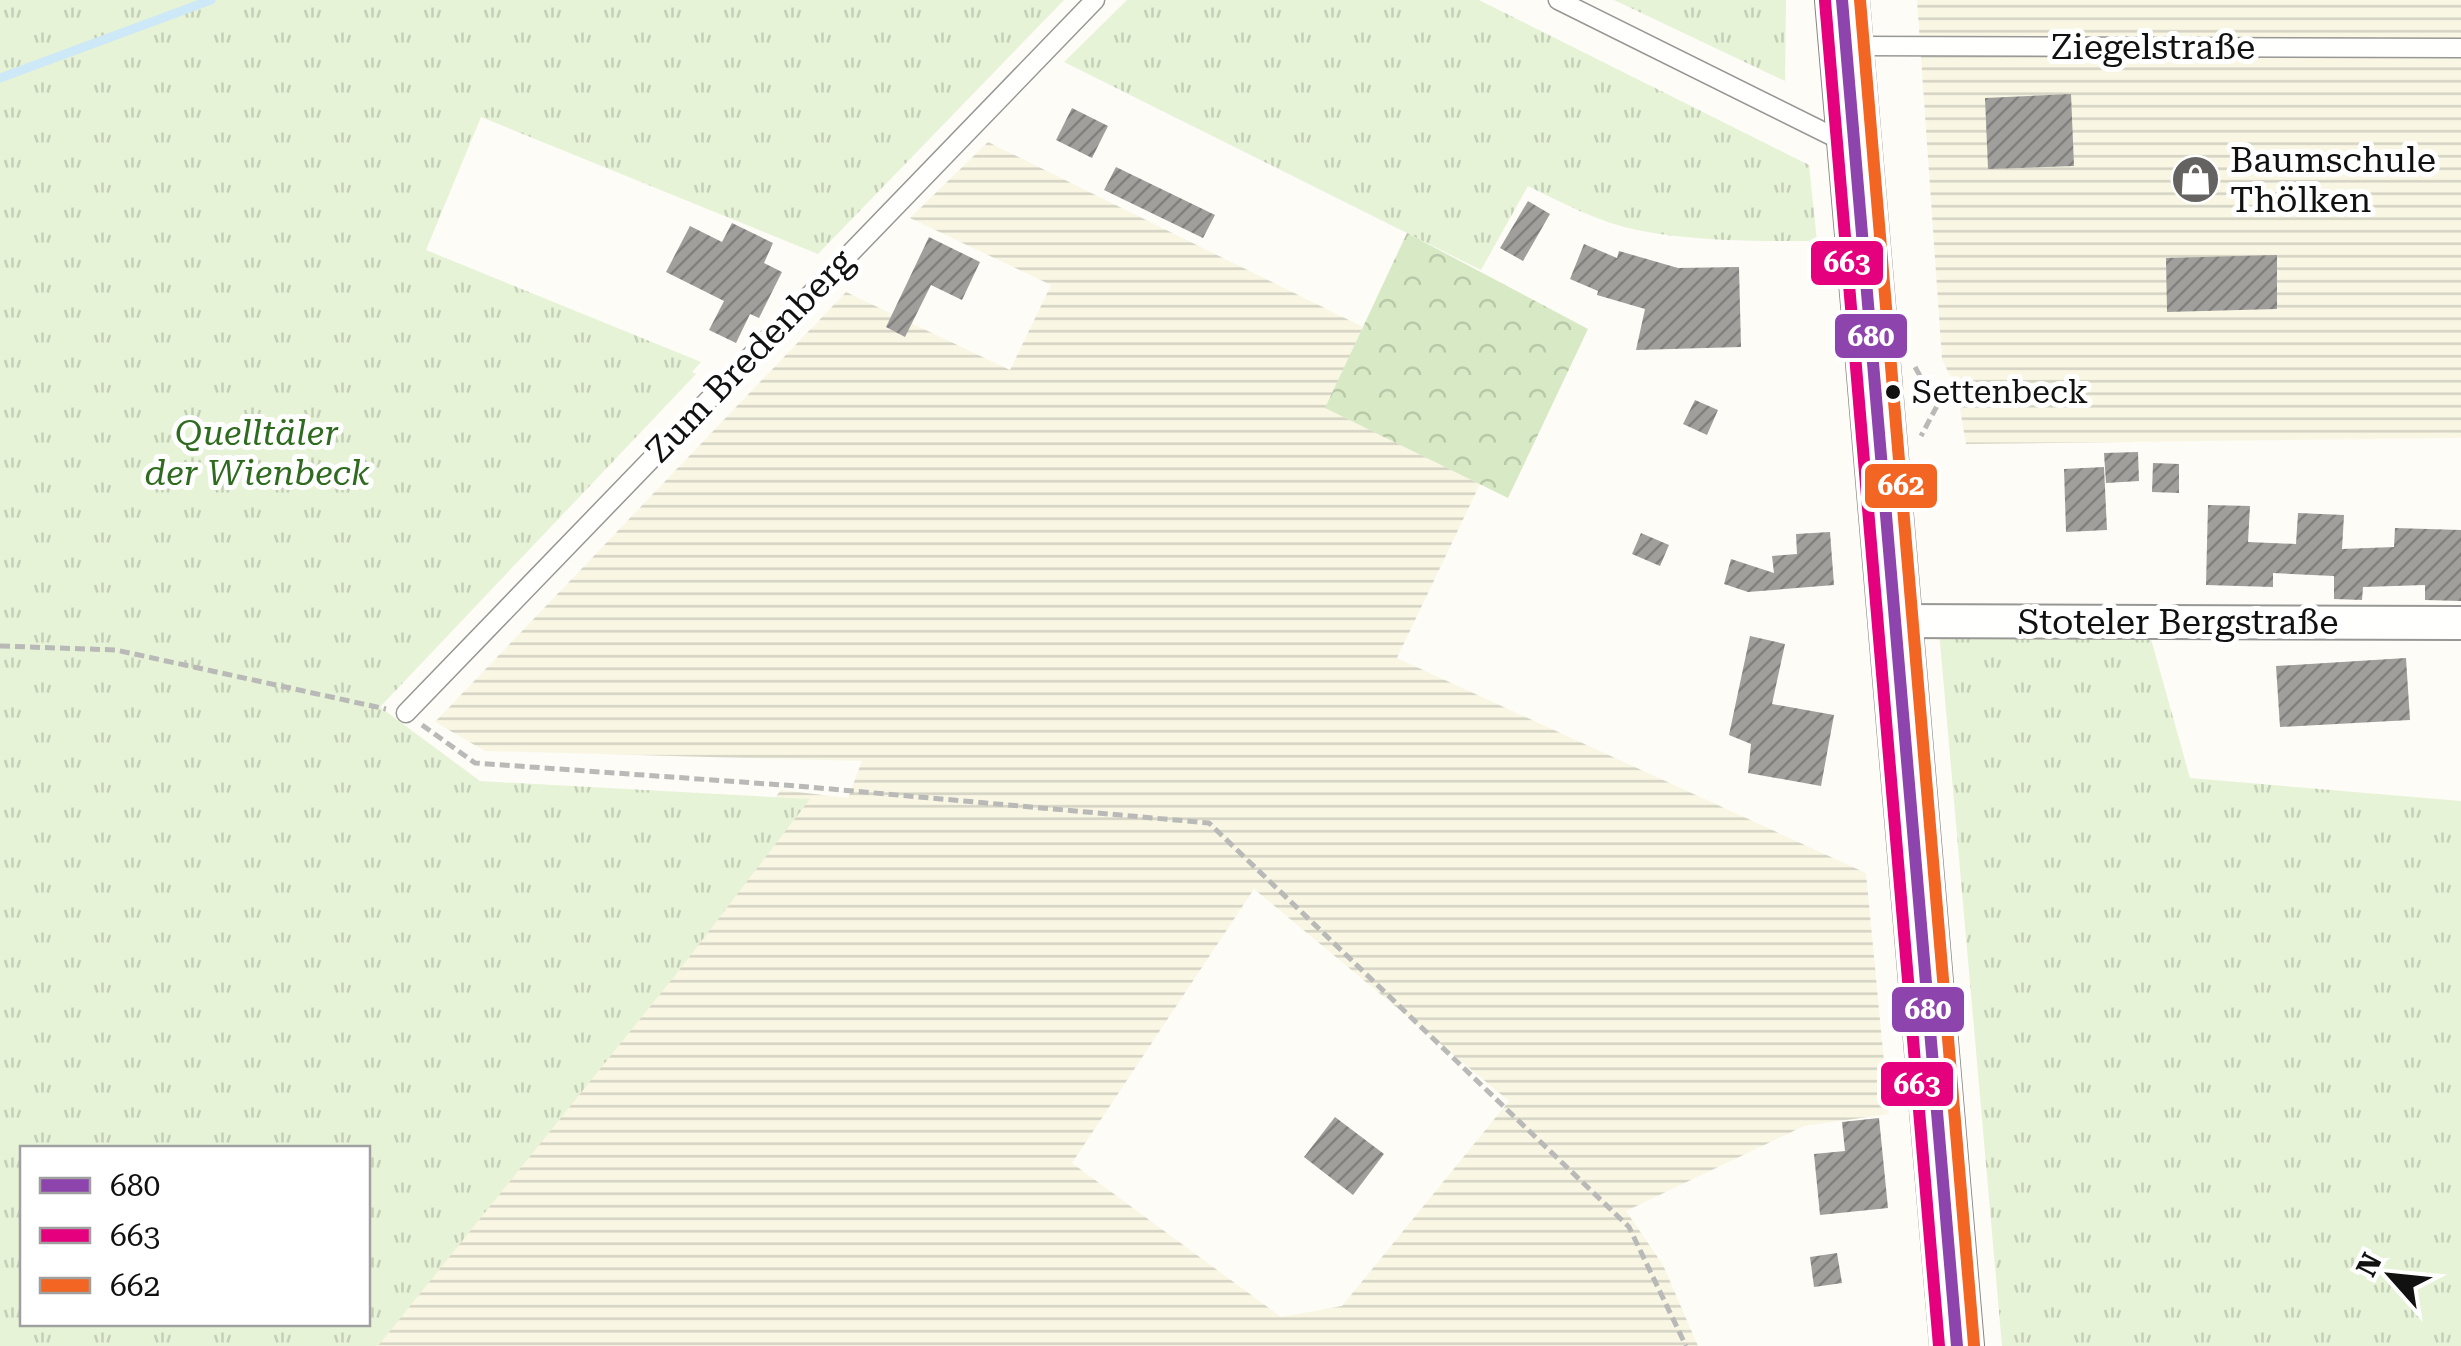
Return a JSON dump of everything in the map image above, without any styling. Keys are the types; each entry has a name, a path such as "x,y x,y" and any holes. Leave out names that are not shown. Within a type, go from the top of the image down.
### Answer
{"main road":[{"path":"1844,23 1957,1346"}],"street":[{"name":"Stoteler Bergstraße","path":"1895,620 2461,624"}],"lane":[{"name":"Zum Bredenberg","path":"406,713 1095,0"},
{"path":"1558,0 1855,148"},
{"name":"Ziegelstraße","path":"1844,23 2461,48"}],"path":[{"path":"0,646 116,650 406,713 475,764 797,786 1209,824 1629,1228 1686,1346"}],"shaded area":[{"name":"Baumschule Thölken","path":"1917,0 2461,0 2461,438 1966,444 1957,391 1942,359"},
{"path":"988,142 1363,327 1326,408 1480,484 1397,658 1866,873 1889,1114 1804,1126 1626,1211 1663,1265 1698,1346 339,1346 370,1326 370,1307 781,790 848,798 862,761 485,751 435,722 846,292 1010,370 1051,285 910,218","holes":["1254,889 1509,1101 1342,1306 1281,1317 1072,1163"]}],"green space":[{"name":"Quelltäler der Wienbeck","path":"0,0 1064,0 818,254 481,117 426,250 701,362 692,372 696,374 380,707 480,781 810,799 677,973 378,1346 0,1346"},
{"path":"1127,0 1479,0 1809,165 1817,241 1704,239 1637,230 1595,217 1528,186 1481,270 1064,62"},
{"path":"1614,0 1786,0 1785,81"},
{"path":"1407,233 1588,329 1508,498 1325,408"},
{"path":"1939,631 2151,639 2190,778 2461,801 2461,1346 2002,1346"}],"building":[{"path":"2071,94 2074,166 1988,169 1985,98"},
{"path":"1072,108 1108,126 1092,158 1056,140"},
{"path":"1116,167 1215,215 1203,238 1104,190"},
{"path":"1528,201 1550,214 1523,261 1500,248"},
{"path":"732,223 773,243 764,263 782,272 759,318 750,314 736,343 709,330 724,301 666,272 690,226 722,242"},
{"path":"929,237 980,262 962,300 931,285 905,337 886,327"},
{"path":"1584,244 1617,258 1619,251 1678,268 1739,267 1741,347 1636,350 1645,309 1597,295 1598,291 1570,279"},
{"path":"2277,255 2277,309 2167,312 2166,258"},
{"path":"1695,400 1718,410 1707,435 1683,424"},
{"path":"2138,452 2139,481 2106,483 2104,453"},
{"path":"2153,463 2179,464 2179,493 2152,492"},
{"path":"2104,467 2107,530 2066,532 2064,469"},
{"path":"2208,505 2250,506 2248,542 2296,544 2298,513 2344,515 2342,549 2394,547 2395,528 2461,530 2461,601 2425,600 2425,585 2363,587 2362,600 2334,599 2334,576 2273,573 2273,587 2206,585"},
{"path":"1830,532 1834,585 1748,592 1724,584 1731,559 1774,573 1772,556 1797,554 1796,534"},
{"path":"1641,533 1669,545 1660,566 1632,554"},
{"path":"1750,636 1785,644 1772,704 1834,715 1821,786 1748,773 1751,744 1729,735"},
{"path":"2406,658 2410,720 2280,727 2276,666"},
{"path":"1335,1117 1384,1154 1353,1195 1304,1157"},
{"path":"1879,1118 1888,1208 1820,1215 1814,1154 1845,1151 1842,1122"},
{"path":"1837,1253 1842,1283 1814,1287 1810,1257"}],"waterway":[{"path":"0,78 211,0"}],"transit line":[{"name":"680","path":"1842,0 1957,1346"},
{"name":"662","path":"1860,0 1974,1345"},
{"name":"663","path":"1825,1 1939,1346"}],"place":[{"name":"Baumschule Thölken","path":"2195,180"},
{"name":"Settenbeck","path":"1893,392"}]}
